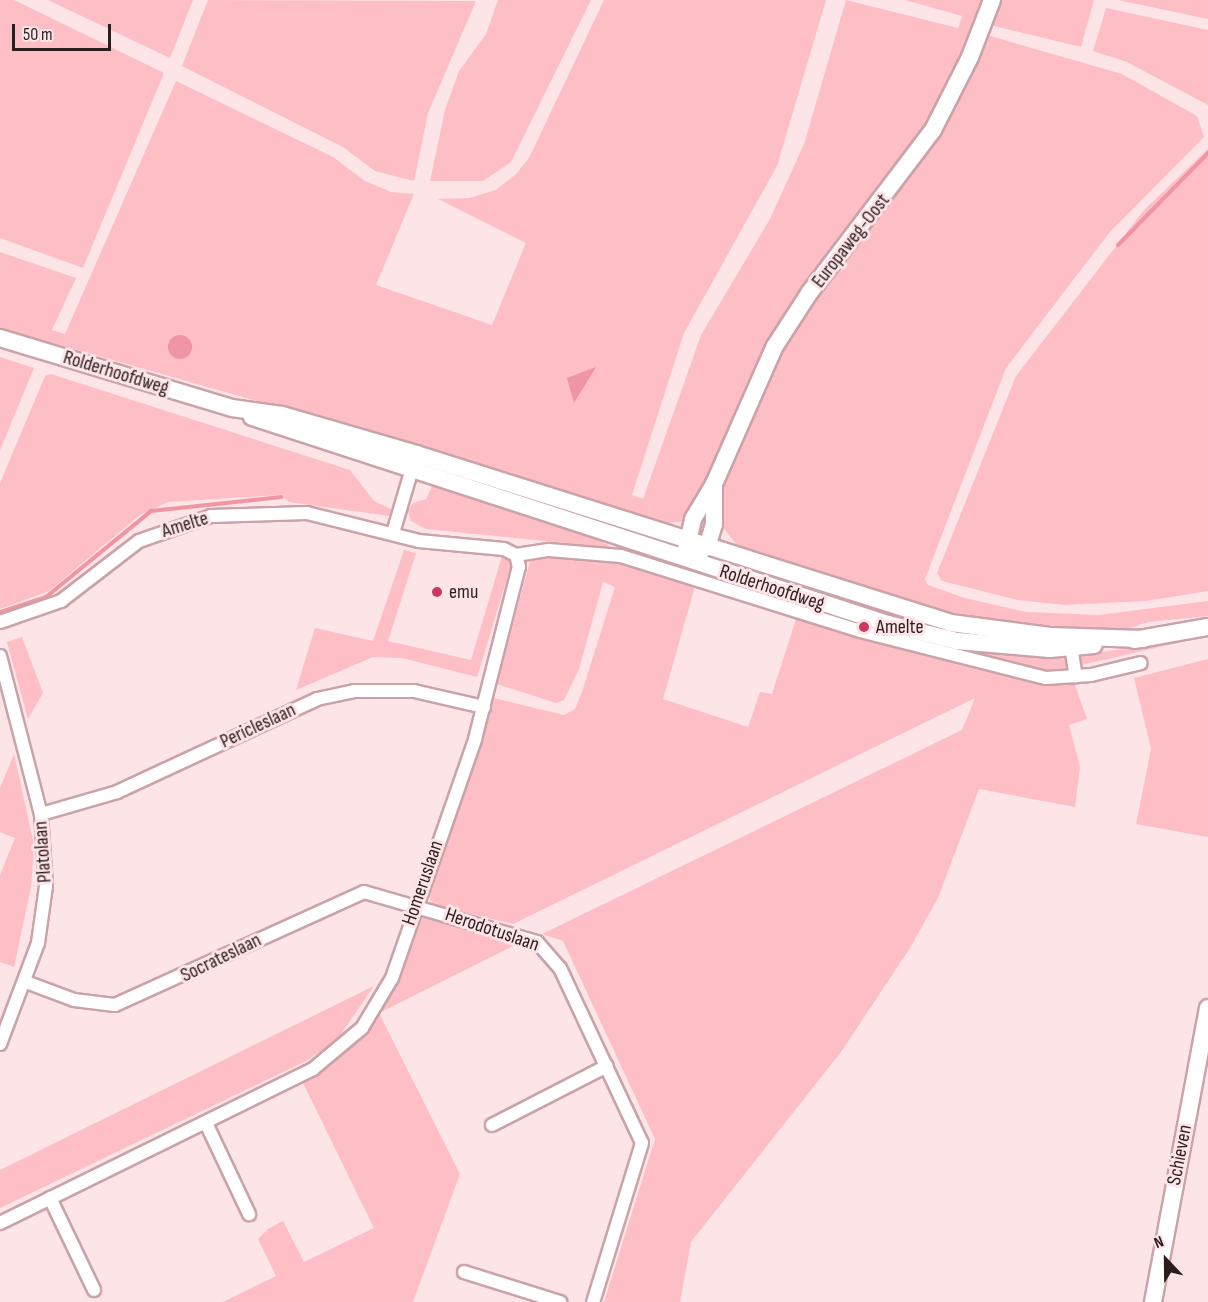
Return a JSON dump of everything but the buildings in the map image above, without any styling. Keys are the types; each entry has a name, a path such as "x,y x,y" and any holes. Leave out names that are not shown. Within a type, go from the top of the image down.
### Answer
{"main road":[{"name":"Europaweg-Oost","path":"685,539 714,484 775,346 810,292 933,130 970,57 992,0"},
{"name":"Rolderhoofdweg","path":"0,338 232,408 278,428 687,561 957,641 1071,642 1143,639 1208,627"},
{"name":"Rolderhoofdweg","path":"232,408 282,416 416,454 951,623 1071,642"},
{"name":"Europaweg-Oost","path":"707,547 717,498 714,484"},
{"path":"685,539 687,561 707,547"},
{"name":"Schieven","path":"1153,1302 1208,1008"}],"street":[{"path":"393,533 416,454"},
{"name":"Amelte","path":"0,622 61,602 139,541 211,516 307,513 453,547 504,549 516,555 549,549 621,556 860,631 1046,678 1076,677 1141,663"},
{"name":"Homeruslaan","path":"0,1223 313,1069 350,1041 374,1011 392,978 414,904 484,706 519,567 516,555"},
{"path":"1071,642 1076,677"},
{"name":"Platolaan","path":"0,656 41,814 46,905 26,982 0,1044"},
{"name":"Pericleslaan","path":"41,814 117,792 317,699 354,691 414,691 484,706"},
{"name":"Socrateslaan","path":"26,982 74,1000 115,1005 355,894 374,892 414,904"},
{"name":"Herodotuslaan","path":"414,904 545,948 560,968 640,1135 642,1152 593,1302"},
{"path":"492,1125 607,1066"},
{"path":"206,1122 249,1214"},
{"path":"50,1198 94,1290"},
{"path":"464,1272 560,1302"}],"shaded area":[{"path":"0,0 14,0 164,73 83,268 0,238"},
{"path":"48,0 193,0 170,58"},
{"path":"208,0 476,1 428,113 414,181 375,171 343,147 182,66"},
{"path":"498,0 591,0 511,162 483,181 430,181 445,110 459,71 486,34"},
{"path":"604,0 826,0 777,166 684,333 632,495 643,499 701,335 770,219 804,144 846,0 958,28 962,16 905,0 982,0 962,55 929,121 763,353 708,480 681,522 654,523 373,434 0,328 0,252 76,278 52,330 65,334 176,81 333,157 365,181 391,192 414,194 376,285 492,325 526,243 438,199 469,198 496,190 516,174 529,158"},
{"path":"998,0 1094,0 1081,47 990,25"},
{"path":"1118,0 1208,0 1208,19"},
{"path":"1106,8 1208,30 1208,105 1127,62 1093,51"},
{"path":"987,35 1122,74 1197,116 1204,137 1109,233 1006,368 925,579 928,585 965,598 1026,612 1099,615 1208,601 1208,616 1148,622 1120,631 956,618 741,550 724,529 724,482 777,357 803,314 922,160 962,92"},
{"path":"1208,149 1208,591 1146,601 1065,605 1018,600 942,581 937,573 1016,376 1144,210"},
{"path":"180,335 189,338 192,347 189,356 180,359 171,356 168,347 171,338"},
{"path":"0,357 34,368 0,450"},
{"path":"596,367 574,403 567,378"},
{"path":"51,374 350,470 374,501 391,509 389,516 289,502 281,495 168,502 140,515 49,591 0,609 0,483 45,376"},
{"path":"433,484 579,531 614,548 426,529 411,521 408,511 413,503 426,499"},
{"path":"404,550 416,553 388,641 471,660 502,556 513,559 477,677 402,658 373,657 296,690 315,628 373,641"},
{"path":"564,556 609,559 696,583 663,699 748,727 760,692 772,694 797,616 984,671 1053,683 1074,682 1087,719 1069,725 1080,767 1075,807 979,789 938,898 910,948 841,1052 691,1242 680,1302 604,1302 655,1139 563,941 542,934 962,730 975,698 513,924 433,905 427,892 494,698 564,715 575,709 582,692 615,587 603,582 579,669 564,700 556,703 497,684 530,561"},
{"path":"22,637 43,693 28,719 7,642"},
{"path":"1182,642 1050,672 933,644 1092,653"},
{"path":"1208,659 1208,837 1136,824 1151,749 1134,678"},
{"path":"14,754 34,845 31,887 14,967 0,962 0,875 15,838 0,832 0,788"},
{"path":"427,914 523,941 379,1013 460,1174 413,1302 223,1302 276,1276 258,1239 268,1229 283,1221 304,1262 374,1228 302,1081 348,1050 367,1029 398,979 416,922"},
{"path":"374,986 337,1040 306,1061 0,1208 0,1170"}],"waterway":[{"path":"1118,245 1208,153"},
{"path":"0,612 46,597 151,511 281,497"}],"place":[{"name":"emu","path":"437,592"},
{"name":"Amelte","path":"864,627"}]}
